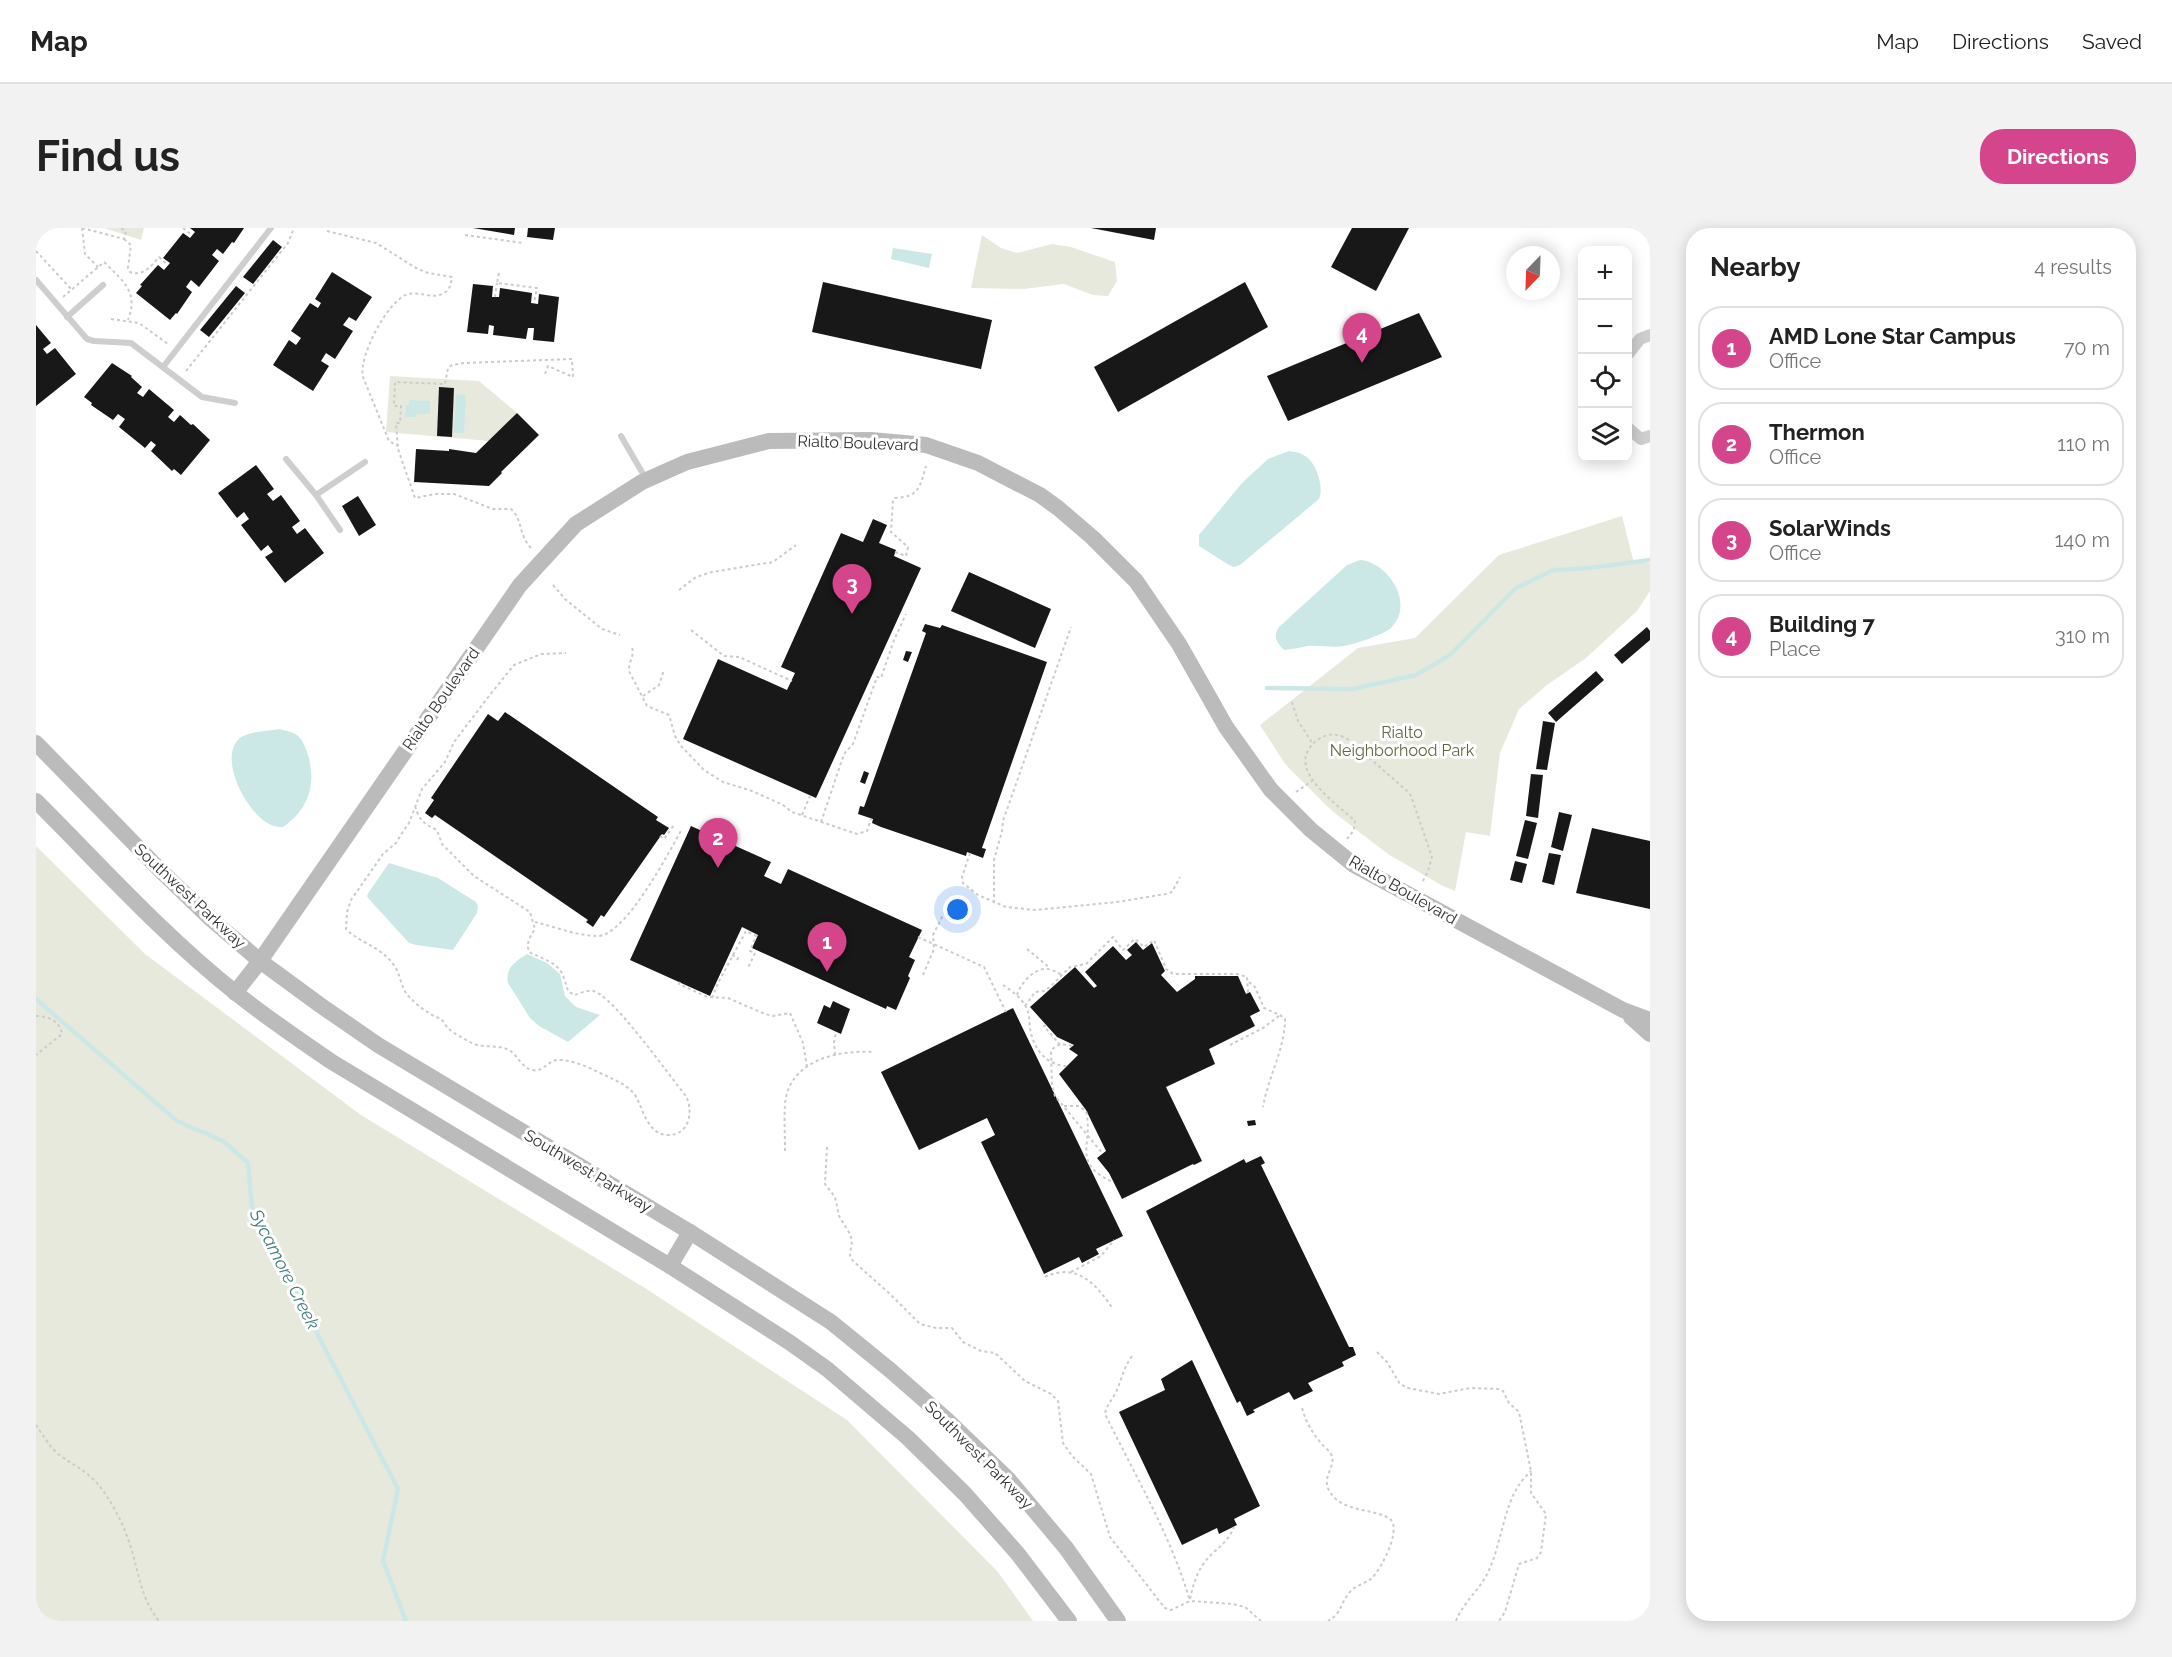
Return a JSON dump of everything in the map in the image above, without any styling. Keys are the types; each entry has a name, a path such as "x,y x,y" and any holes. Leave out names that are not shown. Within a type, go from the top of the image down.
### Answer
{"main road":[{"name":"Rialto Boulevard","path":"235,993 260,961 520,585 576,524 646,480 687,462 769,441 872,440 926,445 978,463 1040,495 1093,537 1136,580 1179,644 1226,727 1271,790 1311,830 1354,865 1623,1010 1650,1020"},
{"name":"Southwest Parkway","path":"36,743 211,920 260,961 320,1005 378,1045 690,1232 831,1322 946,1419 1008,1479 1066,1548 1119,1621"},
{"path":"36,801 136,903 235,993 332,1062 670,1266 827,1369 901,1431 965,1494 1018,1554 1069,1621"},
{"name":"Rialto Boulevard","path":"1623,1010 1650,1034"},
{"path":"670,1266 690,1232"}],"street":[{"path":"1647,228 1650,233"},
{"path":"1632,349 1640,339 1650,335"},
{"path":"1632,431 1641,439 1650,436"}],"lane":[{"path":"163,367 271,228"},
{"path":"36,280 87,339 131,343 202,397 235,403"},
{"path":"67,317 103,285"},
{"path":"621,436 646,480"},
{"path":"286,459 316,495 340,530"},
{"path":"316,495 365,462"}],"path":[{"path":"98,267 85,254 82,228 124,239 130,245 130,272 138,273 147,270 159,257 168,265"},
{"path":"120,228 126,231 124,239"},
{"path":"183,228 192,236"},
{"path":"185,372 288,243 294,228"},
{"path":"327,231 376,243 416,268 428,273 452,277 448,290 443,294 432,296 417,292 400,297 392,304 369,346 362,366 363,377 389,441 398,446"},
{"path":"465,236 523,243"},
{"path":"36,251 72,290"},
{"path":"495,297 499,273"},
{"path":"498,283 537,288 534,303"},
{"path":"111,319 139,323 168,344"},
{"path":"531,548 521,534 516,515 511,509 493,509 454,494 435,494 415,498 398,446 396,423 400,423 401,406 393,406 395,382 445,384 448,368 452,365 572,359 573,377 548,366 545,374"},
{"path":"187,360 192,364"},
{"path":"895,552 906,556 908,548 892,535 893,500 914,494 926,466"},
{"path":"679,590 696,577 712,572 773,562 796,545"},
{"path":"553,585 565,599 602,629 620,634"},
{"path":"821,822 844,754 853,744 877,677 881,678 894,640 906,615"},
{"path":"994,903 994,860 1003,821 1071,627"},
{"path":"691,630 724,656 739,657 792,681"},
{"path":"632,648 633,655 628,666 629,671 650,709 669,715 675,736 681,746 704,770 723,782 752,791 802,816 821,822 862,834 869,828 871,819"},
{"path":"415,806 422,822 437,830 442,844 451,850 452,856 474,876 530,912 535,929 527,946 529,952 552,962 558,968 569,992 575,995 592,990 604,995 619,1010 686,1096 690,1105 686,1128 678,1134 657,1133 640,1110 636,1096 628,1087 578,1064 558,1060 540,1070 532,1070 526,1067 513,1052 505,1048 480,1046 467,1041 448,1029 442,1019 414,1002 404,990 393,963 374,946 346,929 347,912 351,900 383,854 396,843 409,823 415,806 422,789 446,762 454,742 514,665 541,654 566,653"},
{"path":"643,696 659,685 664,669"},
{"path":"1292,702 1298,721 1313,744"},
{"path":"1347,839 1354,830 1356,821 1312,781 1306,767 1308,752 1313,744 1321,737 1331,734 1340,735 1349,740 1407,791 1432,857 1421,884"},
{"path":"1296,792 1312,781"},
{"path":"802,816 810,796"},
{"path":"660,836 664,839 674,825"},
{"path":"534,922 600,936 617,928 633,909 661,867 682,829"},
{"path":"970,853 963,870 963,883 978,895 994,903 1018,909 1035,910 1117,902 1172,892 1180,877"},
{"path":"923,975 934,949 933,935 946,909"},
{"path":"712,998 746,931 756,936 750,951 755,953 748,968"},
{"path":"1025,1006 1035,992 1044,991 1070,967 1086,964 1113,937 1123,950 1135,939 1144,947 1154,940 1166,969 1173,974 1237,974 1247,977 1255,987 1264,1008 1284,1019 1284,1036 1267,1086 1263,1107"},
{"path":"918,938 984,967 1006,1012"},
{"path":"1027,949 1052,970 1062,975"},
{"path":"732,956 738,958 736,963"},
{"path":"1017,995 1025,981 1038,971 1052,970"},
{"path":"680,982 679,984 712,998 728,998 773,1016 790,1013 803,1043 807,1066"},
{"path":"1248,993 1249,982"},
{"path":"1003,985 1017,995 1025,1006 1038,1050 1051,1062 1067,1066"},
{"path":"1230,1045 1263,1028 1280,1015"},
{"path":"36,1016 48,1017 59,1025 62,1034 36,1055"},
{"path":"1046,1025 1044,1026 1060,1045"},
{"path":"836,1032 834,1042 836,1055"},
{"path":"1072,1046 1060,1045 1051,1051 1052,1085 1055,1096 1103,1154"},
{"path":"785,1151 785,1103 792,1083 807,1066 815,1061 856,1051 872,1052"},
{"path":"1064,1106 1083,1108 1087,1116 1085,1149 1089,1163 1097,1173 1113,1182"},
{"path":"827,1147 825,1184 836,1197 839,1216 850,1234 852,1241 850,1256 853,1261 890,1293 920,1324 936,1328 952,1328 963,1342 981,1351 995,1353 1025,1380 1051,1394 1058,1401 1063,1443 1072,1456 1091,1474 1110,1537 1165,1608 1172,1610 1190,1602 1233,1604 1245,1607 1260,1621"},
{"path":"1071,1272 1101,1256 1114,1240"},
{"path":"1045,1277 1057,1271 1071,1272 1082,1277 1096,1286 1113,1309"},
{"path":"1377,1352 1387,1362 1400,1384 1408,1388 1438,1394 1470,1388 1498,1389 1503,1391 1509,1403 1519,1412 1531,1471 1531,1493 1546,1514 1540,1552 1537,1558 1519,1564 1505,1612 1499,1621"},
{"path":"1132,1356 1123,1368 1121,1380 1105,1414 1170,1547 1183,1577 1190,1602"},
{"path":"1302,1408 1312,1432 1331,1453 1332,1461 1326,1478 1327,1488 1334,1498 1366,1513 1381,1515 1391,1521 1394,1528 1381,1566 1371,1579 1349,1593 1337,1615 1328,1621"},
{"path":"36,1425 54,1449 90,1475 101,1488 117,1515 130,1545 143,1595 159,1621"},
{"path":"1456,1621 1467,1602 1480,1588 1490,1569 1513,1494 1531,1471"},
{"path":"1190,1602 1196,1576 1205,1562 1226,1542 1234,1527"}],"green space":[{"path":"104,228 144,228 141,240"},
{"path":"982,235 1001,248 1017,253 1052,244 1071,247 1115,262 1117,281 1108,296 1093,295 1064,284 1024,289 971,288"},
{"path":"390,376 479,381 517,413 489,441 386,432"},
{"name":"Rialto Neighborhood Park","path":"1622,516 1634,563 1650,563 1650,591 1637,611 1586,658 1547,685 1519,709 1500,753 1490,836 1466,832 1455,891 1388,854 1332,811 1285,764 1260,725 1358,648 1415,638 1499,555"},
{"path":"36,846 145,954 361,1115 645,1288 847,1420 998,1572 1033,1621 36,1621"}],"water":[{"path":"893,248 932,254 929,268 891,259"},
{"path":"456,394 466,395 464,433 454,433"},
{"path":"409,400 430,401 430,414 405,417"},
{"path":"1289,451 1306,456 1314,466 1320,483 1319,499 1240,565 1234,567 1229,565 1199,546 1199,535 1242,483 1268,459"},
{"path":"1360,560 1380,568 1389,576 1400,596 1401,608 1391,628 1376,636 1344,646 1307,646 1284,650 1276,639 1279,627 1347,565"},
{"path":"280,729 301,739 307,752 311,773 309,794 305,803 300,812 283,827 264,821 246,800 234,773 232,759 234,747 240,738 254,733"},
{"path":"389,863 438,878 476,902 477,913 453,950 409,943 369,899 367,896 369,892"},
{"path":"527,954 547,963 560,974 565,996 576,1007 600,1015 568,1042 539,1026 530,1018 508,983 510,969"}],"building":[{"path":"190,228 244,228 223,254 217,249 212,255 219,261 199,287 191,280 186,287 192,292 170,320 136,293 158,265 164,270 170,263 163,258 183,233 190,238 195,232"},
{"path":"473,228 515,228 514,235"},
{"path":"528,228 555,228 553,240 527,237"},
{"path":"1091,228 1156,228 1154,240"},
{"path":"1352,228 1409,228 1376,291 1331,267"},
{"path":"273,240 282,247 253,284 243,277"},
{"path":"332,272 372,297 356,321 349,317 343,325 353,331 335,359 326,353 321,361 329,366 313,391 273,365 289,340 296,345 301,338 291,331 310,303 318,308 321,303 315,299"},
{"path":"823,282 992,320 981,369 812,332"},
{"path":"1245,282 1268,327 1118,412 1094,367"},
{"path":"473,284 493,286 492,297 499,297 500,288 532,293 531,303 538,304 539,294 559,297 554,342 533,340 534,328 528,328 526,339 493,335 494,326 489,325 488,334 467,332"},
{"path":"236,286 245,293 209,337 200,330"},
{"path":"1419,313 1442,357 1288,421 1267,376"},
{"path":"36,325 51,343 43,349 47,354 55,348 76,374 36,406"},
{"path":"112,363 132,376 142,387 137,393 143,397 149,389 174,410 168,417 174,422 180,415 210,440 181,475 174,469 172,471 151,451 156,445 151,441 145,448 119,427 125,419 118,414 113,420 91,405 92,403 84,397"},
{"path":"439,387 454,388 452,437 437,436"},
{"path":"517,413 539,435 489,486 414,482 416,449 449,451 449,449 476,453"},
{"path":"256,465 274,489 267,494 273,501 281,495 300,521 292,527 297,534 305,528 324,553 285,583 265,557 273,552 268,545 261,551 241,525 249,519 244,512 237,518 218,493"},
{"path":"358,496 376,525 359,536 342,506"},
{"path":"873,519 887,525 879,543 896,550 894,556 921,568 816,798 683,739 718,659 787,690 795,673 781,667 841,533 863,542"},
{"path":"969,572 1051,609 1035,648 951,611"},
{"path":"925,624 940,628 942,625 1047,662 982,848 986,849 983,858 967,852 966,856 881,827 872,823 873,819 858,814 860,806 864,807 926,633 922,631"},
{"path":"1647,627 1650,631 1650,640 1622,664 1614,655"},
{"path":"906,651 912,652 908,662 903,660"},
{"path":"1596,671 1604,680 1556,722 1548,713"},
{"path":"505,712 658,817 656,820 669,828 664,835 662,834 604,917 601,915 593,927 586,922 588,920 435,815 432,818 425,813 434,800 431,798 488,714 498,721"},
{"path":"1543,721 1555,723 1547,770 1536,769"},
{"path":"864,771 869,773 865,784 860,782"},
{"path":"1531,774 1543,775 1538,818 1526,816"},
{"path":"1559,812 1572,815 1563,851 1551,847"},
{"path":"1525,820 1537,823 1528,859 1516,856"},
{"path":"691,826 771,862 764,876 781,884 788,869 922,930 909,957 915,960 896,1010 887,1006 886,1009 752,948 758,935 742,927 710,996 630,960"},
{"path":"1592,828 1650,841 1650,909 1576,893"},
{"path":"1549,853 1561,855 1554,885 1542,882"},
{"path":"1515,861 1527,864 1522,883 1510,880"},
{"path":"1136,942 1143,950 1152,943 1165,971 1161,975 1177,992 1195,979 1195,976 1238,976 1246,994 1250,992 1260,1011 1250,1016 1255,1026 1209,1049 1215,1064 1166,1087 1202,1161 1122,1199 1109,1173 1097,1158 1106,1151 1086,1110 1059,1074 1078,1055 1069,1049 1074,1045 1057,1037 1030,1007 1075,967 1094,988 1097,986 1085,972 1113,946 1126,960 1132,955 1127,950"},
{"path":"833,1001 850,1009 841,1034 817,1023 824,1005 830,1008"},
{"path":"1013,1008 1123,1236 1096,1249 1099,1254 1082,1263 1079,1257 1044,1274 981,1142 995,1135 987,1118 919,1150 881,1072"},
{"path":"1255,1120 1256,1125 1248,1126 1247,1121"},
{"path":"1261,1156 1265,1163 1261,1165 1349,1347 1353,1347 1356,1355 1342,1362 1344,1366 1308,1383 1313,1391 1294,1400 1289,1392 1253,1410 1255,1412 1247,1416 1240,1401 1237,1403 1146,1211 1244,1159 1246,1163"},
{"path":"1192,1360 1260,1506 1234,1519 1237,1525 1219,1534 1217,1528 1182,1545 1119,1412 1165,1390 1161,1379"}],"waterway":[{"path":"1267,688 1353,689 1416,675 1450,655 1516,588 1554,570 1650,560"},
{"name":"Sycamore Creek","path":"36,999 177,1121 223,1141 248,1163 252,1208 398,1489 383,1561 406,1621"}],"place":[{"name":"Building 7","path":"1362,363"},
{"name":"SolarWinds","path":"852,614"},
{"name":"Thermon","path":"718,868"},
{"name":"AMD Lone Star Campus","path":"827,972"}]}
